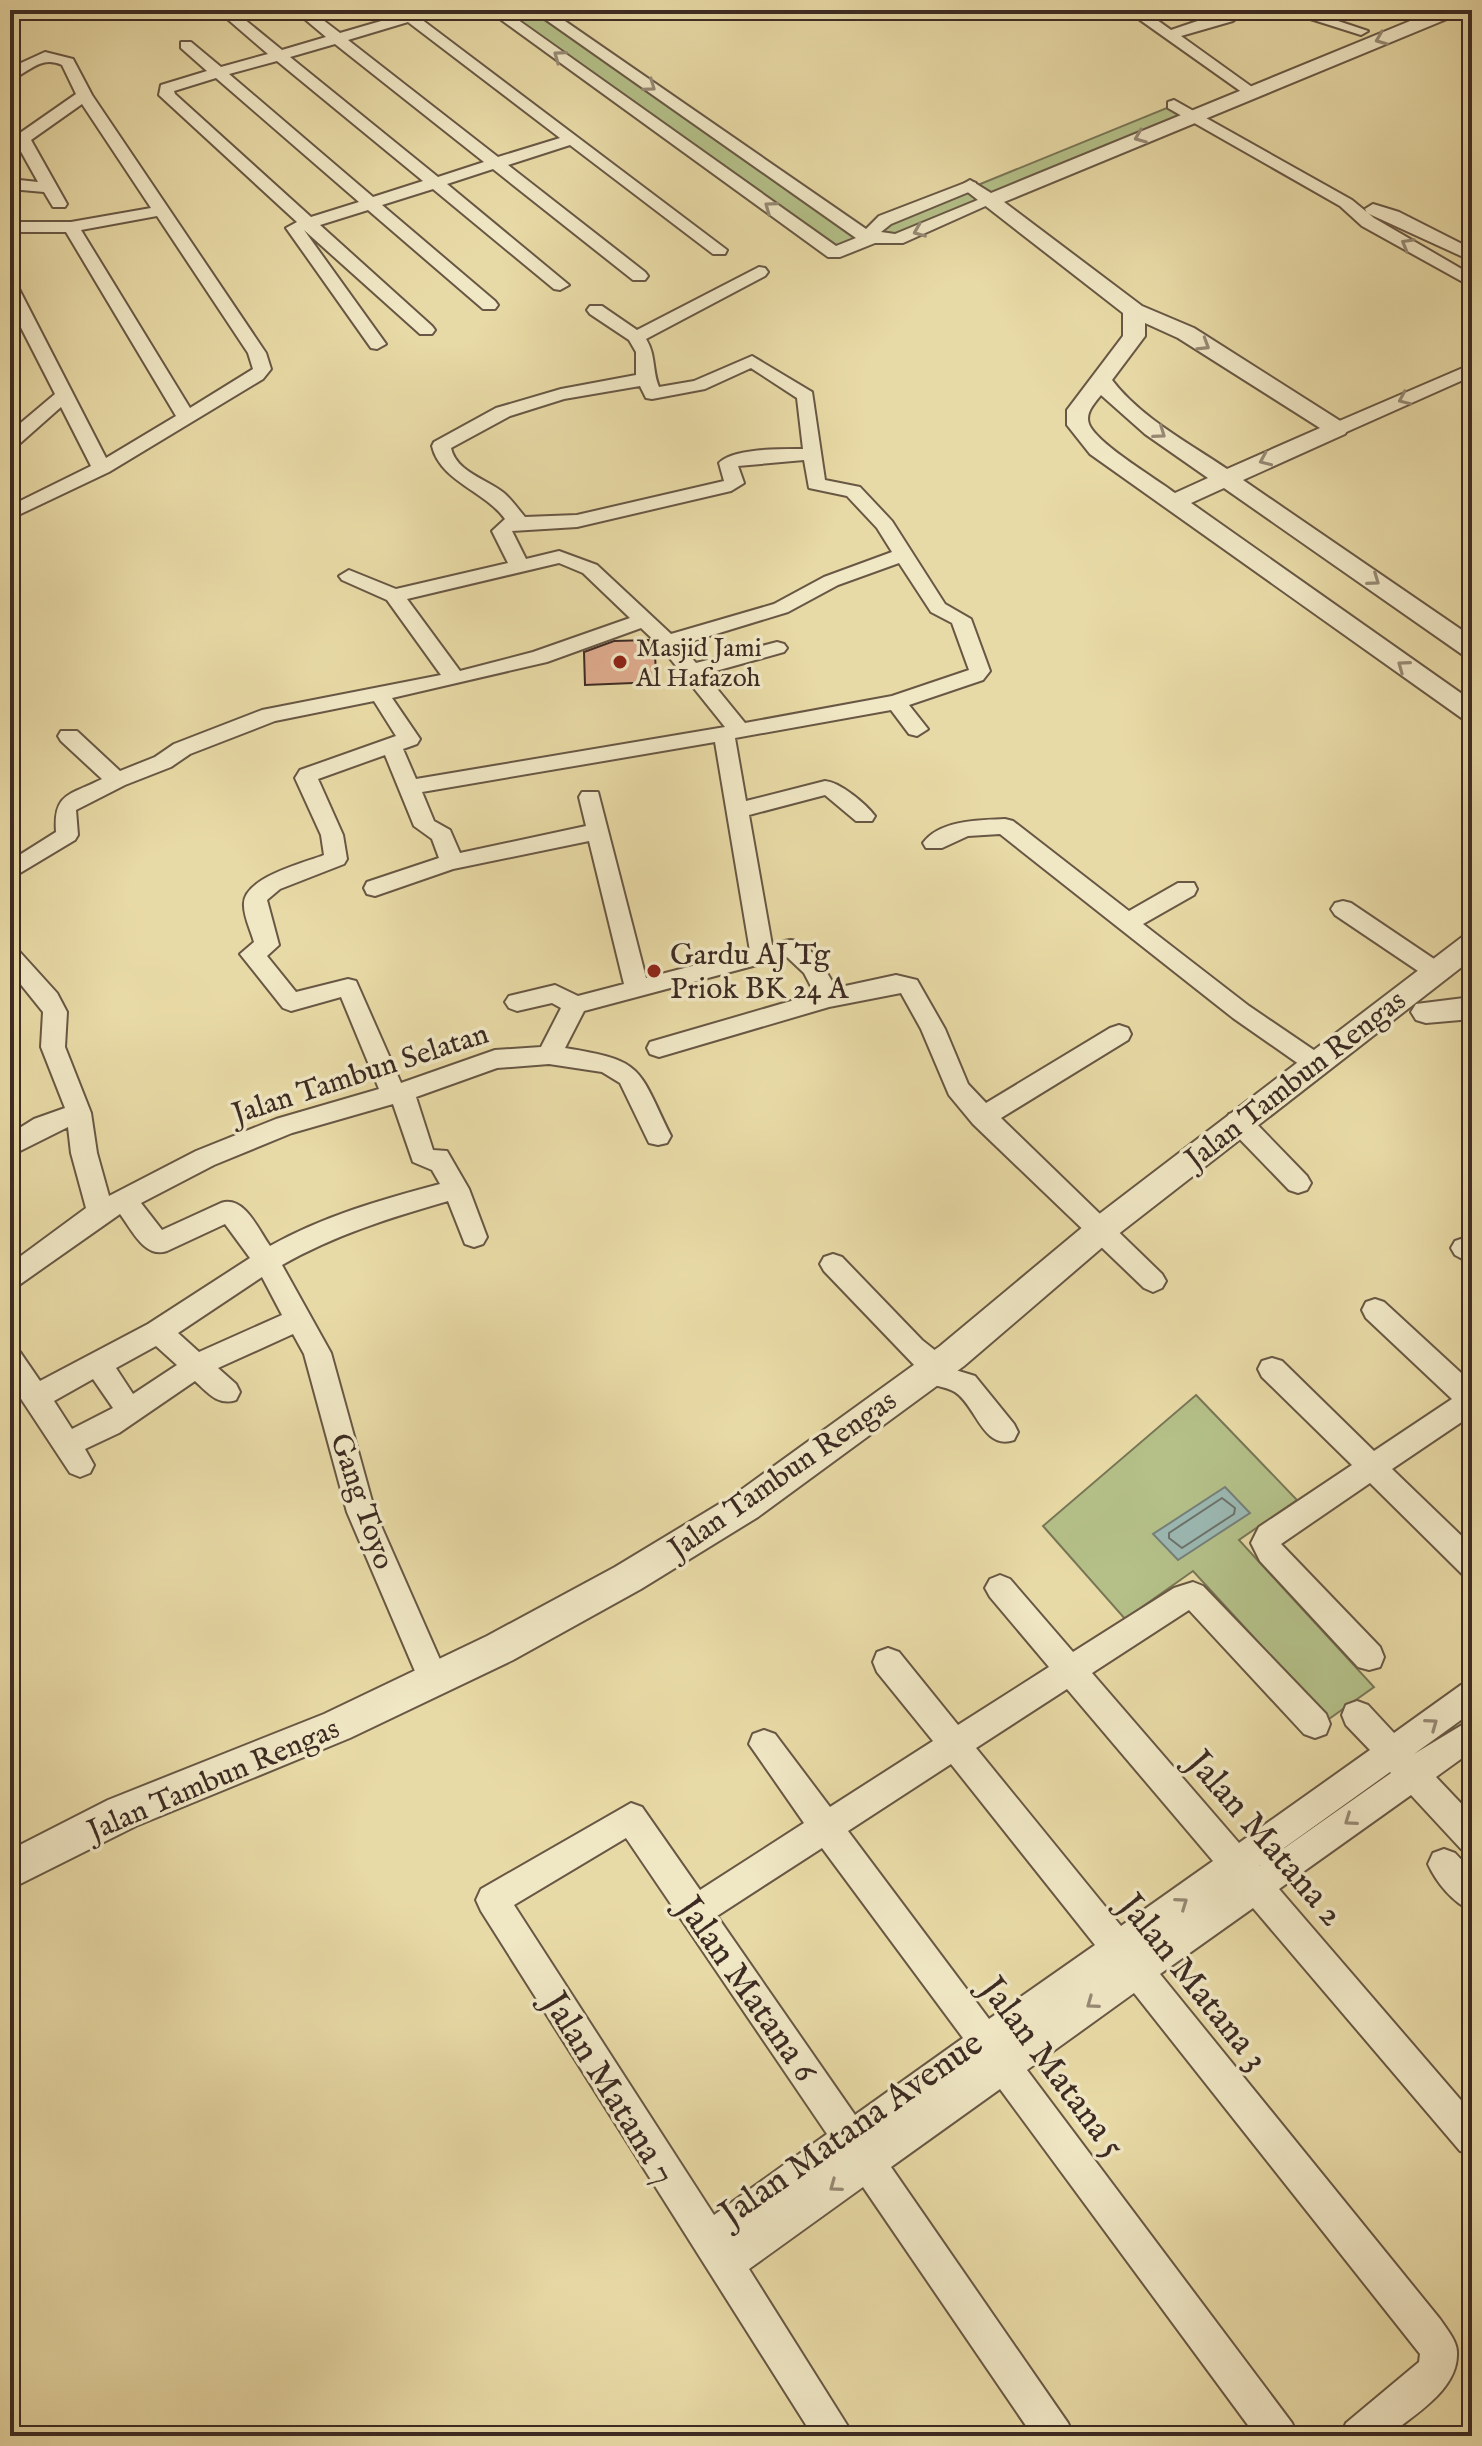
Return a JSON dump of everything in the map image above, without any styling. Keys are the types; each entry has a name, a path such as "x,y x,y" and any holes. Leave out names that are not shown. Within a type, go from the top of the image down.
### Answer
{"street":[{"path":"224,10 560,285"},
{"path":"301,10 639,276"},
{"path":"426,330 167,95 166,88 435,10"},
{"path":"485,10 497,10 834,253 873,238"},
{"path":"539,10 873,238 886,240 897,239 1194,116 1251,84 1411,10"},
{"path":"1176,34 1228,18 1240,10"},
{"path":"1289,10 1361,31"},
{"path":"1040,159 1174,105 1251,84 1453,10"},
{"path":"1149,12 1176,34 1251,84"},
{"path":"410,17 719,250"},
{"path":"186,45 489,305"},
{"path":"10,75 34,59 53,55 68,62 84,95 257,353 262,369 257,375 102,468 10,513"},
{"path":"59,204 16,143 84,95"},
{"path":"1174,105 1346,203 1368,222 1472,282"},
{"path":"377,344 294,228 572,139"},
{"path":"873,238 872,233 881,222 998,175"},
{"path":"10,184 50,188"},
{"path":"970,186 1134,311 1186,333 1337,429"},
{"path":"1346,203 1393,216 1472,256"},
{"path":"10,227 71,227 160,211"},
{"path":"71,227 186,417"},
{"path":"636,337 759,272"},
{"path":"10,289 24,334 64,395 102,468"},
{"path":"409,787 896,702 972,677 980,671 961,619 938,608 885,525 853,491 818,486 811,454 806,396 757,362 749,362 699,385 651,393 645,352 636,337 596,310"},
{"path":"1134,311 1134,336 1078,410 1078,425 1098,449 1472,713"},
{"path":"1174,502 1472,369"},
{"path":"519,523 499,499 451,466 443,457 441,446 503,412 561,394 647,379"},
{"path":"1102,382 1129,411 1472,649"},
{"path":"10,442 64,395"},
{"path":"519,565 502,531 508,524 577,521 731,485 734,483 730,462 768,455 811,454"},
{"path":"10,490 29,503"},
{"path":"667,642 781,608 831,581 904,555"},
{"path":"394,596 559,557 581,564 597,575 641,621 667,642 692,671 731,732 738,810 762,955"},
{"path":"349,576 394,596 455,679"},
{"path":"10,871 67,835 65,808 117,780 163,762 186,747 270,715 455,679 540,657 641,621"},
{"path":"692,671 777,648"},
{"path":"380,695 409,738 308,775 306,778 332,835 336,859 272,883 256,897 255,906 267,945 252,954 291,1002 348,987 398,1094 422,1155 430,1161 438,1158 456,1189 474,1237"},
{"path":"896,702 917,729"},
{"path":"69,736 117,780"},
{"path":"391,745 425,826 442,835 452,862"},
{"path":"738,810 825,788 834,789 850,807 864,816"},
{"path":"590,797 637,990"},
{"path":"934,843 964,829 1005,826 1241,1012 1308,1058"},
{"path":"375,888 452,862 599,831"},
{"path":"1129,923 1186,889"},
{"path":"1343,909 1435,971"},
{"name":"Jalan Tambun Rengas","path":"10,1870 122,1813 337,1726 425,1663 628,1578 720,1522 926,1362 1095,1224 1238,1121 1308,1058 1472,944"},
{"path":"517,1002 555,994 575,1005 789,948 796,949 813,968 829,998"},
{"path":"10,956 49,999 55,1012 53,1047 79,1113 84,1153 100,1212"},
{"path":"659,1048 829,998 896,983 907,984 933,1029 958,1089 982,1117 1153,1281"},
{"path":"549,1055 575,1005"},
{"name":"Jalan Tambun Rengas","path":"1426,1012 1472,1008"},
{"path":"982,1117 1119,1034"},
{"name":"Jalan Tambun Selatan","path":"10,1278 100,1212 205,1158 285,1126 398,1094 495,1059 549,1055 608,1064 630,1077 658,1136"},
{"path":"10,1146 43,1126 79,1113"},
{"path":"1238,1121 1298,1183"},
{"path":"36,1397 158,1332 266,1261 313,1235 357,1217 456,1189"},
{"name":"Gang Toyo","path":"124,1200 158,1244 230,1210 266,1261 317,1353 361,1512 425,1663"},
{"path":"833,1264 926,1362 965,1384 1004,1432"},
{"path":"1369,1657 1265,1543 1269,1536 1472,1400 1375,1310"},
{"path":"10,1360 74,1455 130,1411 196,1366 298,1320"},
{"path":"158,1332 226,1392"},
{"path":"98,1364 130,1411"},
{"path":"1272,1369 1472,1565"},
{"name":"Jalan Matana 2","path":"1000,1588 1246,1875 1468,2127"},
{"path":"696,1911 1184,1597 1193,1595 1315,1724"},
{"name":"Jalan Matana 3","path":"888,1662 1427,2332 1439,2351 1435,2372 1359,2436"},
{"path":"1403,1764 1472,1695"},
{"path":"1357,1715 1472,1838"},
{"path":"1403,1764 1472,1733"},
{"name":"Jalan Matana 5","path":"764,1744 1279,2436"},
{"name":"Jalan Matana Avenue","path":"716,2253 1403,1764"},
{"name":"Jalan Matana 6","path":"492,1900 631,1818 1055,2436"},
{"path":"1444,1864 1472,1895"},
{"name":"Jalan Matana 7","path":"492,1900 835,2436"}],"green space":[{"path":"485,10 539,10 869,239 834,253 496,11"},
{"path":"1174,105 1194,116 886,240 875,227"},
{"path":"1196,1395 1297,1500 1239,1540 1374,1687 1329,1719 1193,1571 1125,1619 1043,1526"}],"water":[{"path":"1225,1487 1250,1513 1178,1560 1153,1534"}],"building":[{"name":"Masjid Jami Al Hafazoh","path":"649,640 654,644 657,682 585,685 584,652 614,641"}],"place":[{"name":"Masjid Jami Al Hafazoh","path":"620,662"},
{"name":"Gardu AJ Tg Priok BK 24 A","path":"654,971"}]}
